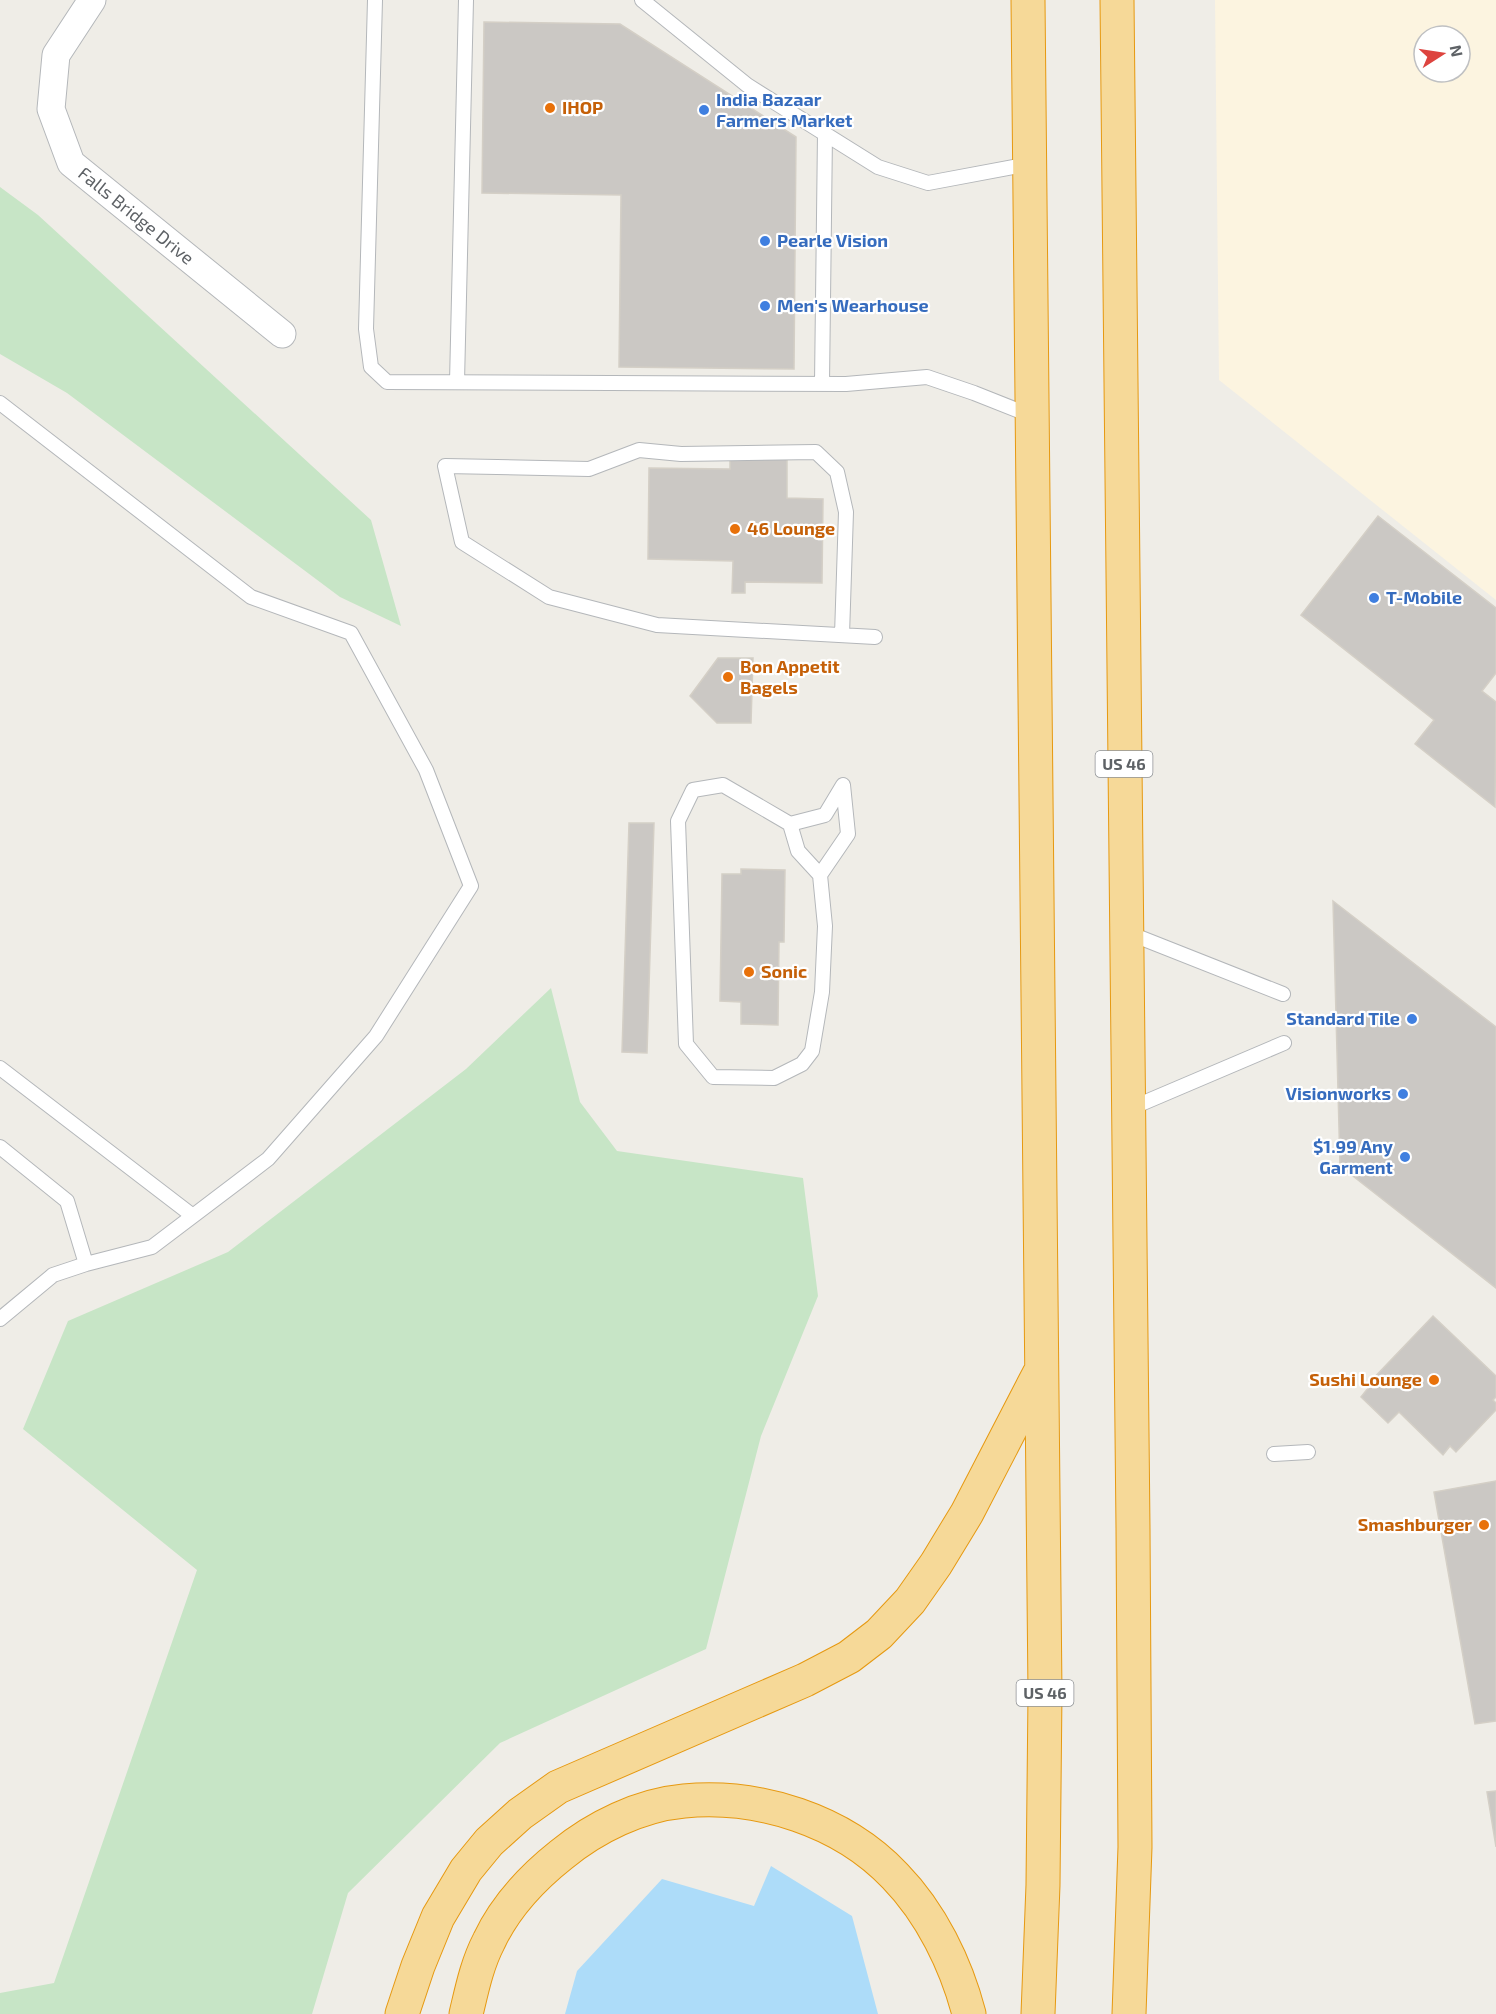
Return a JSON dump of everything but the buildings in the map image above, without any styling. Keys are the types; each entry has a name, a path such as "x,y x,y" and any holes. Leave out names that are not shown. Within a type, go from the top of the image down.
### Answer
{"highway":[{"name":"US 46","path":"1028,0 1045,1693 1043,1885 1038,2014"},
{"name":"US 46","path":"1117,0 1135,1836 1129,2014"},
{"path":"402,2014 438,1917 472,1863 489,1842 520,1814 568,1782 805,1680 849,1657 879,1634 910,1601 936,1564 967,1513 1041,1372"},
{"path":"466,2014 474,1980 489,1940 515,1900 537,1874 572,1846 606,1824 646,1809 683,1801 724,1800 766,1805 806,1818 840,1834 872,1854 895,1876 918,1905 939,1938 953,1967 969,2014"},
{"path":"1132,1964 1152,2014"}],"street":[{"name":"Falls Bridge Drive","path":"92,0 56,55 51,109 71,163 282,334"}],"lane":[{"path":"375,0 366,329 371,368 387,382 846,384 927,377 1032,416"},
{"path":"457,382 466,0"},
{"path":"642,0 747,85 878,167 928,183 1029,164"},
{"path":"822,384 825,134"},
{"path":"0,403 251,597 351,633 426,770 471,886 376,1036 268,1159 152,1247 53,1275 0,1319"},
{"path":"842,635 846,512 837,472 816,452 681,454 639,450 589,469 445,466 462,542 549,597 657,625 875,637"},
{"path":"723,785 790,824 798,851 820,875 825,926 822,992 812,1051 802,1064 774,1078 713,1077 686,1044 678,821 693,790 723,785"},
{"path":"790,824 825,815 843,785 848,834 820,875"},
{"path":"1126,932 1283,994"},
{"path":"1129,1109 1284,1043"},
{"path":"0,1068 193,1216"},
{"path":"0,1148 67,1201 86,1264"},
{"path":"1274,1454 1308,1452"}],"shaded area":[{"path":"1215,0 1496,0 1496,600 1219,380"}],"green space":[{"path":"0,187 38,215 371,520 401,626 340,597 67,393 0,354"},
{"path":"551,988 580,1102 617,1151 803,1178 818,1296 761,1436 706,1649 500,1743 348,1893 312,2014 0,2014 0,1993 54,1983 197,1570 23,1429 68,1321 228,1252 466,1069"}],"water":[{"path":"771,1866 852,1916 878,2014 565,2014 577,1971 662,1879 754,1906"}],"place":[{"name":"IHOP","path":"550,108"},
{"name":"India Bazaar Farmers Market","path":"704,110"},
{"name":"Pearle Vision","path":"765,241"},
{"name":"Men's Wearhouse","path":"765,306"},
{"name":"46 Lounge","path":"735,529"},
{"name":"T-Mobile","path":"1374,598"},
{"name":"Bon Appetit Bagels","path":"728,677"},
{"name":"Sonic","path":"749,972"},
{"name":"Standard Tile","path":"1412,1019"},
{"name":"Visionworks","path":"1403,1094"},
{"name":"$1.99 Any Garment","path":"1405,1157"},
{"name":"Sushi Lounge","path":"1434,1380"},
{"name":"Smashburger","path":"1484,1525"}]}
